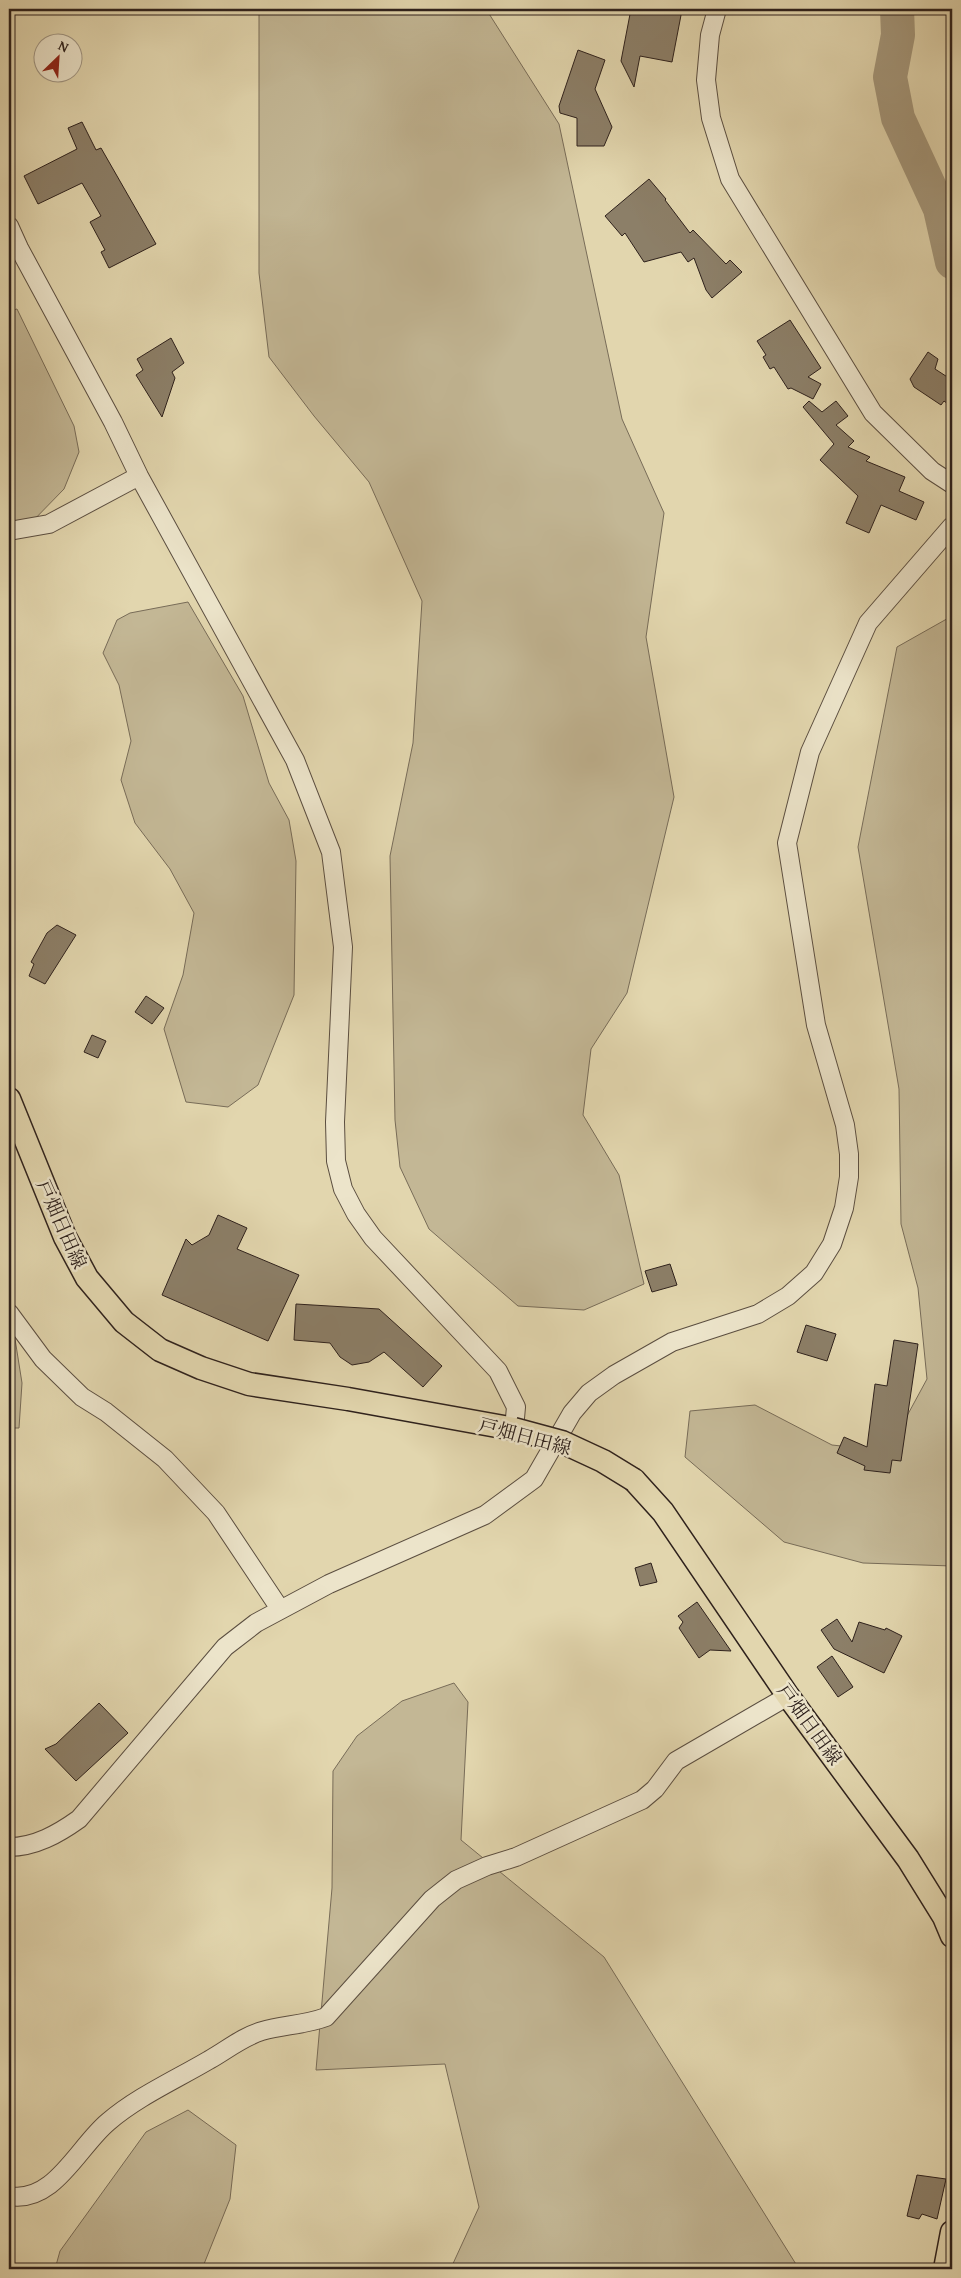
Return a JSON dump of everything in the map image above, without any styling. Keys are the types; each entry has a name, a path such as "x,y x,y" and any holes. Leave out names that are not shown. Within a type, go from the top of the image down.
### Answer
{"main road":[{"name":"戸畑日田線","path":"9,1099 65,1237 87,1278 124,1322 160,1350 201,1368 249,1384 348,1399 514,1429 562,1442 603,1461 634,1480 663,1512 788,1696 908,1859 944,1917 952,1936"},
{"path":"945,2269 952,2232"}],"street":[{"path":"717,9 710,35 706,80 711,118 730,179 873,413 932,471 952,484"},
{"path":"9,226 113,422 139,476 295,760 331,852 343,947 335,1122 336,1161 343,1189 356,1214 373,1238 498,1371 516,1407 514,1429"},
{"path":"9,532 49,524 139,476"},
{"path":"9,1847 33,1843 56,1835 79,1819 226,1647 256,1623 329,1584 485,1515 534,1479 572,1413 589,1393 642,1358 672,1342 758,1314 788,1296 814,1273 832,1244 844,1208 849,1177 849,1154 844,1125 816,1025 787,843 810,752 868,623 952,526"},
{"path":"9,1312 43,1359 82,1397 106,1412 165,1460 216,1513 280,1609"},
{"path":"9,2196 20,2198 34,2195 60,2175 106,2123 124,2109 235,2043 262,2031 313,2022 326,2017 432,1899 456,1880 487,1866 516,1857 642,1800 655,1789 676,1760 788,1696"}],"shaded area":[{"path":"259,9 486,9 559,124 622,419 664,513 646,637 674,797 627,993 591,1049 583,1115 619,1175 644,1284 584,1310 518,1306 429,1229 400,1167 395,1120 390,856 413,743 422,601 369,482 314,416 269,357 259,273"},
{"path":"17,309 74,426 79,452 64,489 26,528 9,521 9,311"},
{"path":"188,602 243,696 269,783 289,820 296,861 294,995 258,1085 228,1107 186,1102 164,1029 183,975 194,913 170,869 135,823 121,780 131,741 119,685 103,653 117,620 130,613"},
{"path":"952,616 952,1566 863,1563 784,1542 685,1457 690,1411 755,1405 832,1445 888,1451 927,1379 918,1288 901,1224 899,1089 858,847 897,647"},
{"path":"9,1301 22,1383 19,1428 9,1428"},
{"path":"454,1683 468,1702 461,1840 604,1957 799,2269 448,2269 451,2268 479,2207 445,2064 316,2070 332,1888 333,1771 357,1736 402,1701"},
{"path":"188,2110 236,2145 230,2199 202,2269 55,2269 60,2251 146,2132"}],"building":[{"path":"631,9 682,10 672,62 640,56 634,87 621,61"},
{"path":"578,50 605,60 595,89 612,127 604,146 577,146 577,118 560,113 559,106"},
{"path":"82,122 96,150 101,148 156,244 109,268 101,252 105,250 90,222 101,216 82,183 38,204 24,176 77,149 68,128"},
{"path":"649,179 690,233 693,230 726,264 730,260 742,272 712,298 706,290 694,258 688,262 681,252 644,262 625,233 622,236 605,216"},
{"path":"790,320 821,368 808,377 821,384 813,399 791,388 788,389 774,367 770,369 763,357 766,355 757,341"},
{"path":"171,338 184,363 172,372 175,378 162,417 136,375 143,370 137,359"},
{"path":"928,352 938,359 935,369 952,380 952,407 944,401 941,405 914,387 910,379"},
{"path":"809,401 822,412 836,401 848,416 836,425 854,441 848,447 870,457 866,461 905,477 899,491 924,502 916,520 881,505 869,533 846,523 858,496 820,460 834,444 803,407"},
{"path":"57,925 76,935 45,984 29,976 34,964 31,962 47,933"},
{"path":"146,996 164,1008 152,1024 135,1012"},
{"path":"92,1035 106,1041 98,1058 84,1052"},
{"path":"218,1215 247,1228 237,1249 299,1275 268,1341 162,1295 186,1239 192,1245 209,1235"},
{"path":"670,1264 677,1285 652,1292 645,1271"},
{"path":"296,1304 379,1309 442,1366 423,1387 384,1352 369,1362 352,1365 340,1357 330,1343 294,1340"},
{"path":"806,1325 836,1334 827,1361 797,1352"},
{"path":"894,1340 918,1344 901,1461 892,1460 890,1473 864,1470 865,1466 837,1453 844,1437 867,1447 875,1384 887,1386"},
{"path":"651,1563 657,1582 640,1586 635,1568"},
{"path":"697,1602 731,1651 710,1650 699,1658 679,1628 683,1622 678,1616"},
{"path":"837,1619 852,1642 859,1622 885,1630 886,1628 902,1636 884,1673 834,1649 821,1630"},
{"path":"832,1656 853,1687 838,1697 817,1667"},
{"path":"99,1703 128,1733 76,1781 45,1749 56,1744"},
{"path":"917,2175 946,2179 937,2219 922,2214 919,2219 907,2216"}],"waterway":[{"path":"897,9 898,35 890,77 898,118 940,209 952,262"}]}
